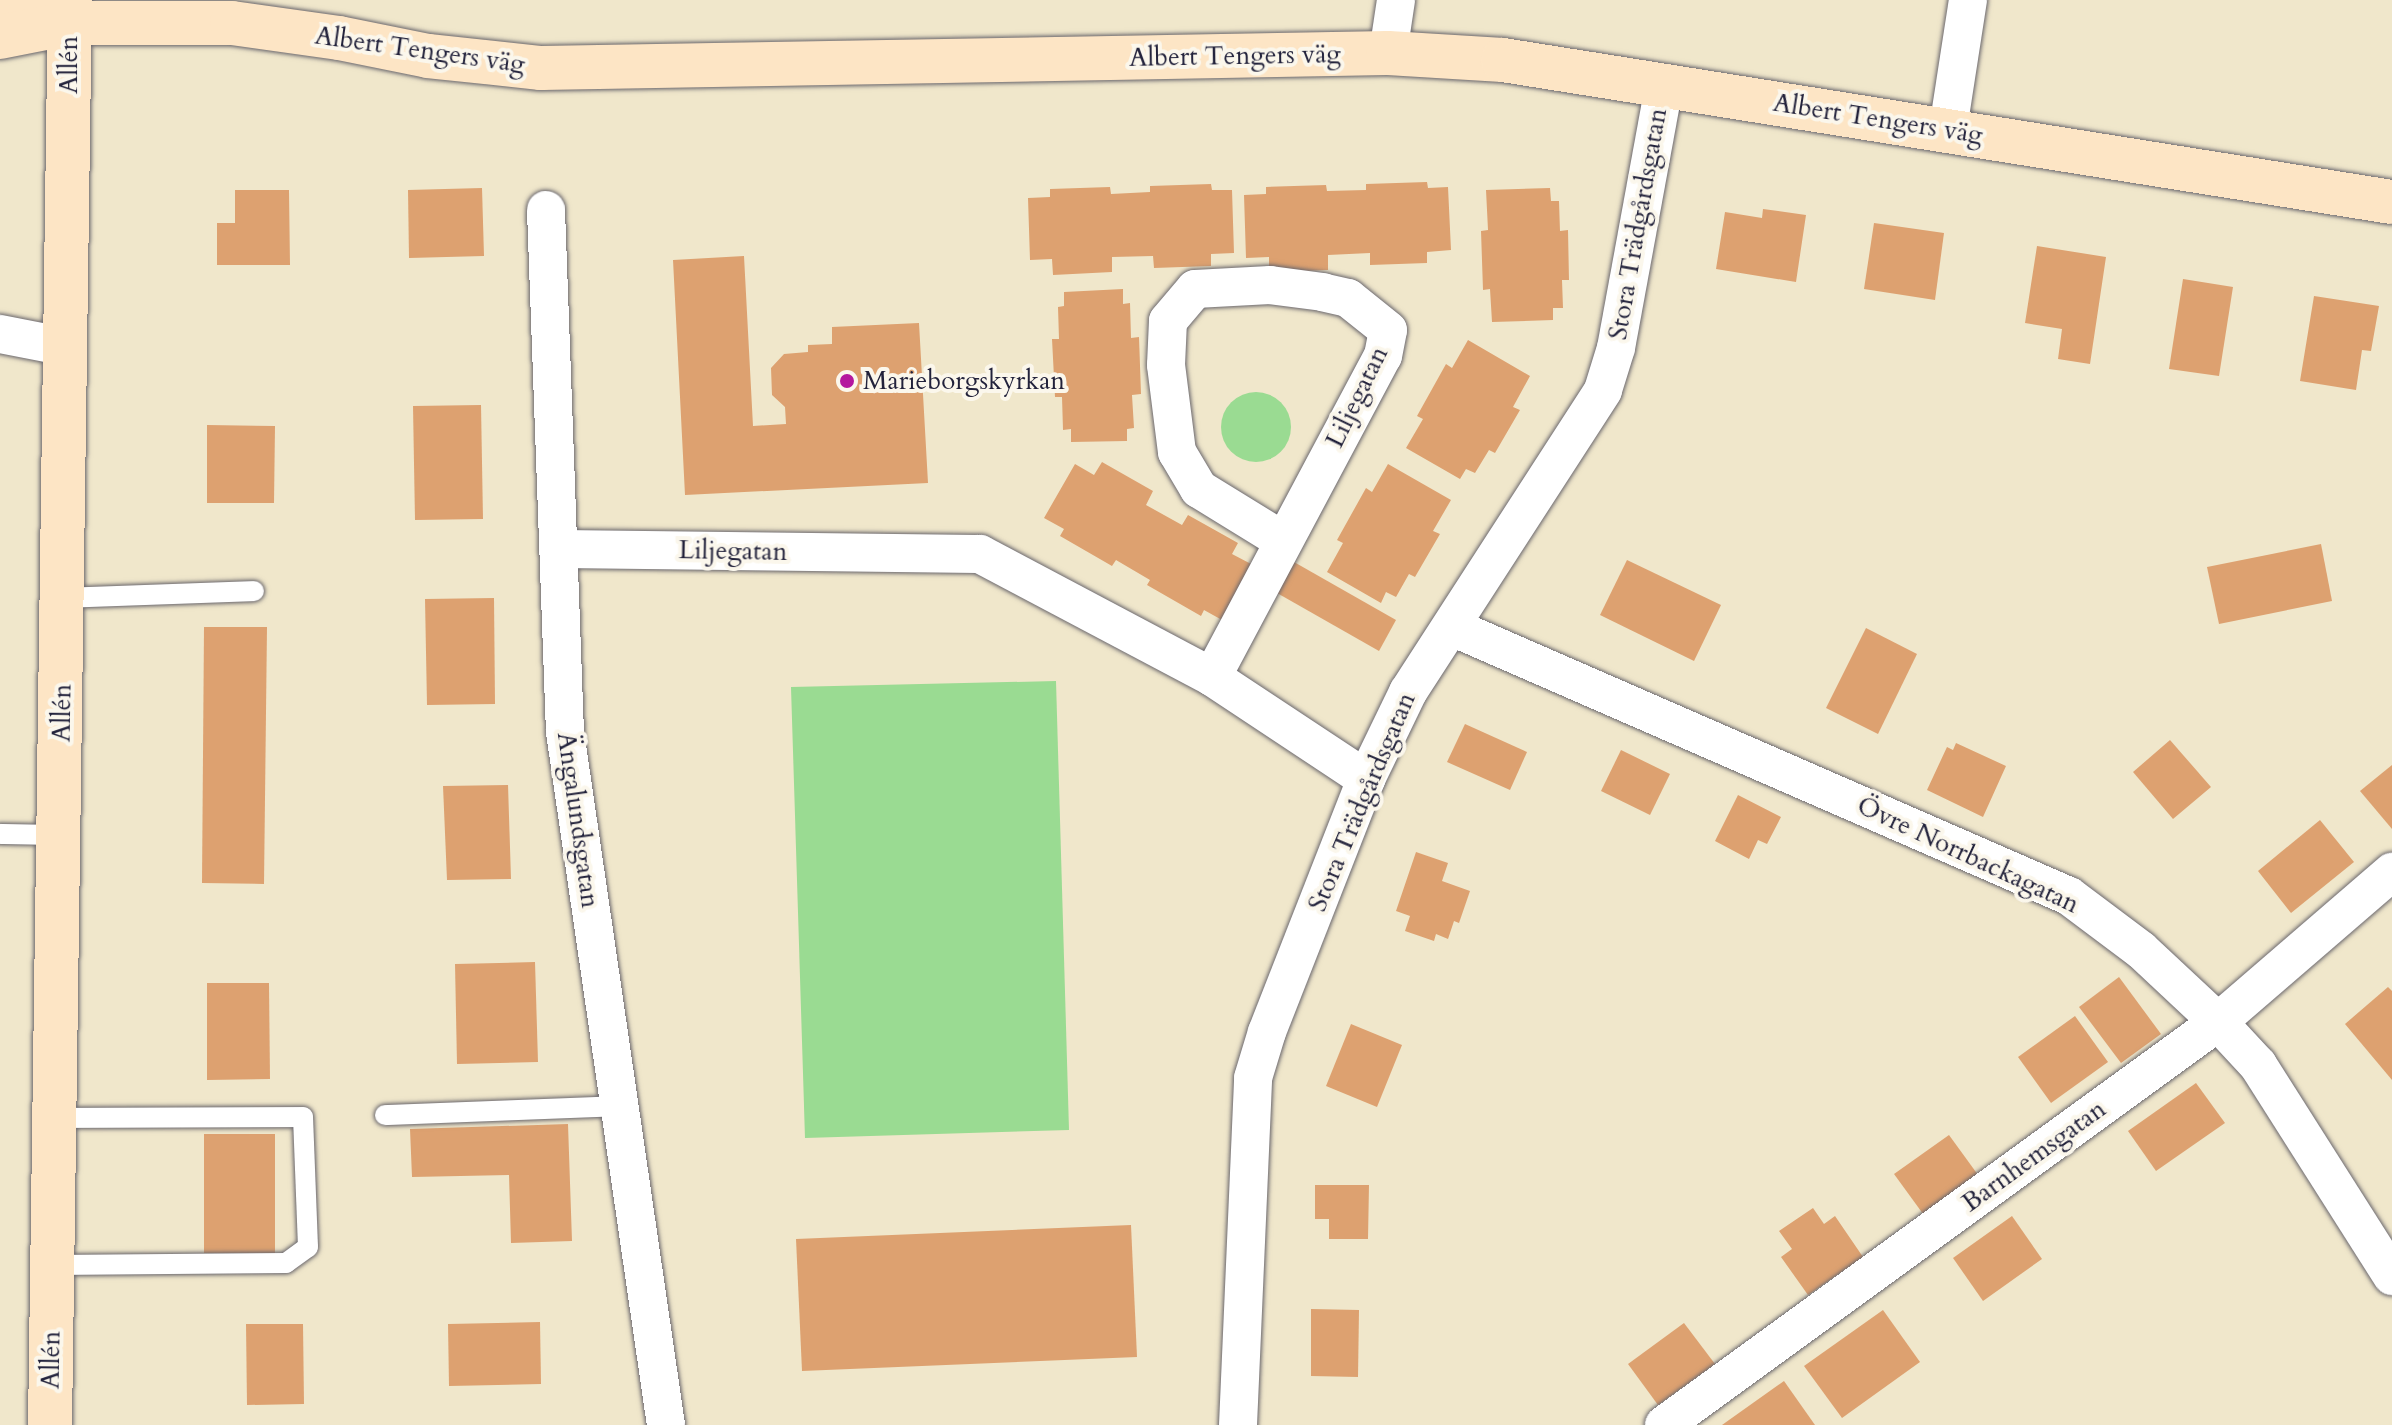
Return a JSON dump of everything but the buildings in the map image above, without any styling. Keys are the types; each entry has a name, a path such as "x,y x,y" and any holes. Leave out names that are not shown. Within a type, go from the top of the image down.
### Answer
{"street":[{"name":"Albert Tengers väg","path":"12,0 70,12 232,23 339,38 428,56 541,68 1388,53 1503,60 2392,202"},
{"path":"1388,53 1396,0"},
{"path":"1948,129 1968,0"},
{"name":"Albert Tengers väg","path":"0,37 70,12"},
{"name":"Allén","path":"50,1425 70,12"},
{"name":"Stora Trädgårdsgatan","path":"1238,1425 1253,1078 1366,779 1408,692 1603,390 1616,348 1664,86"},
{"name":"Ängalundsgatan","path":"546,210 565,732 666,1425"},
{"name":"Liljegatan","path":"1212,677 1282,540 1383,356 1388,330 1348,298 1323,292 1270,285 1195,289 1168,321 1166,365 1177,452 1199,489 1282,540"},
{"path":"0,334 67,347"},
{"name":"Liljegatan","path":"560,549 980,554 1212,677 1366,779"},
{"name":"Övre Norrbackagatan","path":"1452,627 2069,896 2141,950 2218,1022 2258,1065 2392,1276"},
{"name":"Barnhemsgatan","path":"1664,1425 2218,1022 2392,872"}],"lane":[{"path":"64,598 254,591"},
{"path":"0,834 60,835"},
{"path":"385,1115 619,1106"},
{"path":"53,1265 286,1263 308,1247 303,1117 55,1118"}],"green space":[{"path":"1256,392 1281,402 1291,427 1281,452 1256,462 1231,452 1221,427 1231,402"},
{"path":"1056,681 1069,1130 805,1138 791,687"}],"place":[{"name":"Marieborgskyrkan","path":"847,381"}]}
